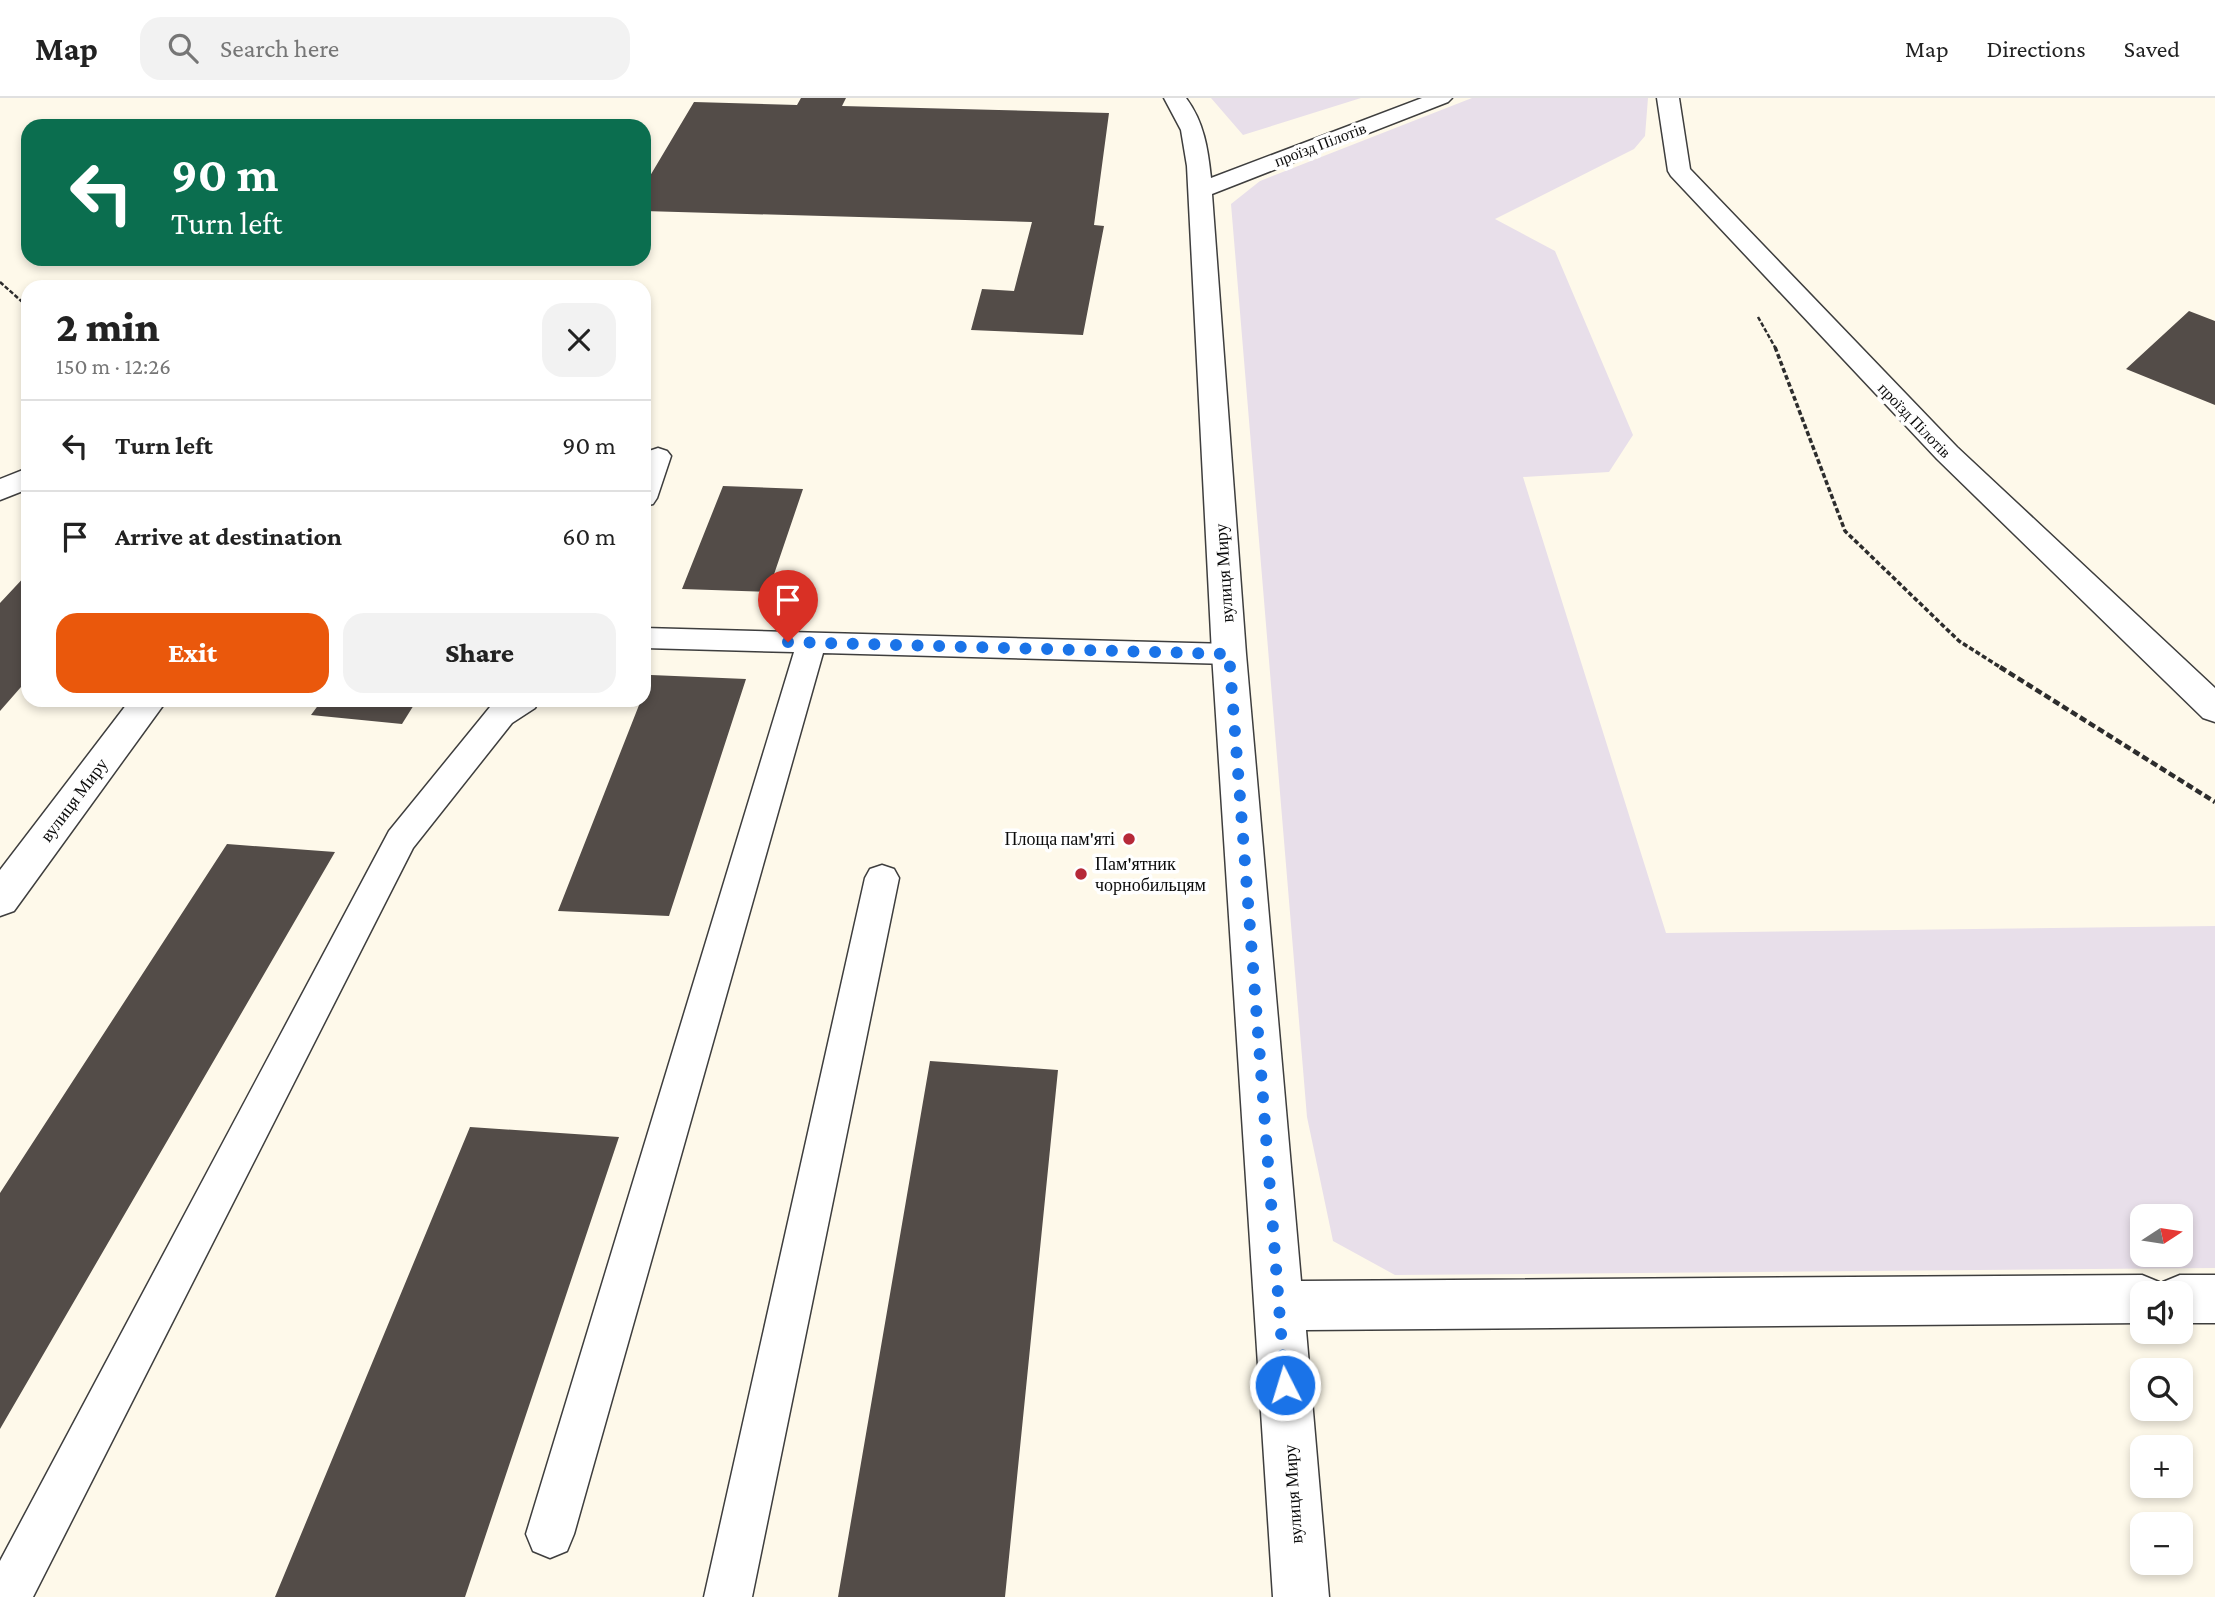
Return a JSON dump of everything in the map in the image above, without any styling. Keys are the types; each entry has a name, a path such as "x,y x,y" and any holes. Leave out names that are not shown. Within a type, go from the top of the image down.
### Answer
{"street":[{"name":"вулиця Миру","path":"1175,98 1187,118 1196,147 1200,190 1229,654 1301,1597"},
{"name":"проїзд Пілотів","path":"1200,190 1441,98"},
{"name":"проїзд Пілотів","path":"1668,98 1679,171 1947,453 2215,709"},
{"path":"0,491 21,480"},
{"name":"вулиця Миру","path":"0,900 144,707"},
{"path":"1279,1306 2130,1299"},
{"path":"2193,1299 2215,1299"}],"lane":[{"path":"651,477 658,456"},
{"path":"651,638 1229,654"},
{"path":"550,1534 812,642"},
{"path":"7,1597 401,840 501,715 513,707"},
{"path":"728,1597 882,878"}],"path":[{"path":"0,282 21,301"},
{"path":"1756,313 1771,336 1844,531 1959,641 2215,802"}],"shaded area":[{"path":"1211,98 1361,98 1243,135"},
{"path":"1472,98 1648,98 1645,136 1634,149 1495,219 1555,251 1633,435 1609,472 1523,477 1666,933 2215,926 2215,1268 1395,1275 1333,1241 1307,1117 1231,204 1260,181"}],"building":[{"path":"801,98 846,98 842,106 1109,113 1094,225 1104,226 1083,335 971,330 982,289 1014,291 1032,222 651,211 651,174 694,102 797,105"},
{"path":"2189,311 2215,321 2215,405 2126,369"},
{"path":"723,486 803,489 768,592 682,589"},
{"path":"21,580 21,687 0,711 0,603"},
{"path":"651,675 746,679 669,916 558,911 638,707 651,707"},
{"path":"317,707 413,707 402,724 311,715"},
{"path":"227,844 335,852 0,1429 0,1193"},
{"path":"930,1061 1058,1070 1005,1597 838,1597"},
{"path":"470,1127 619,1137 465,1597 275,1597"}],"place":[{"name":"Площа пам'яті","path":"1129,839"},
{"name":"Пам'ятник чорнобильцям","path":"1081,874"}],"route":[{"path":"788,642 1229,654 1285,1385"}]}
